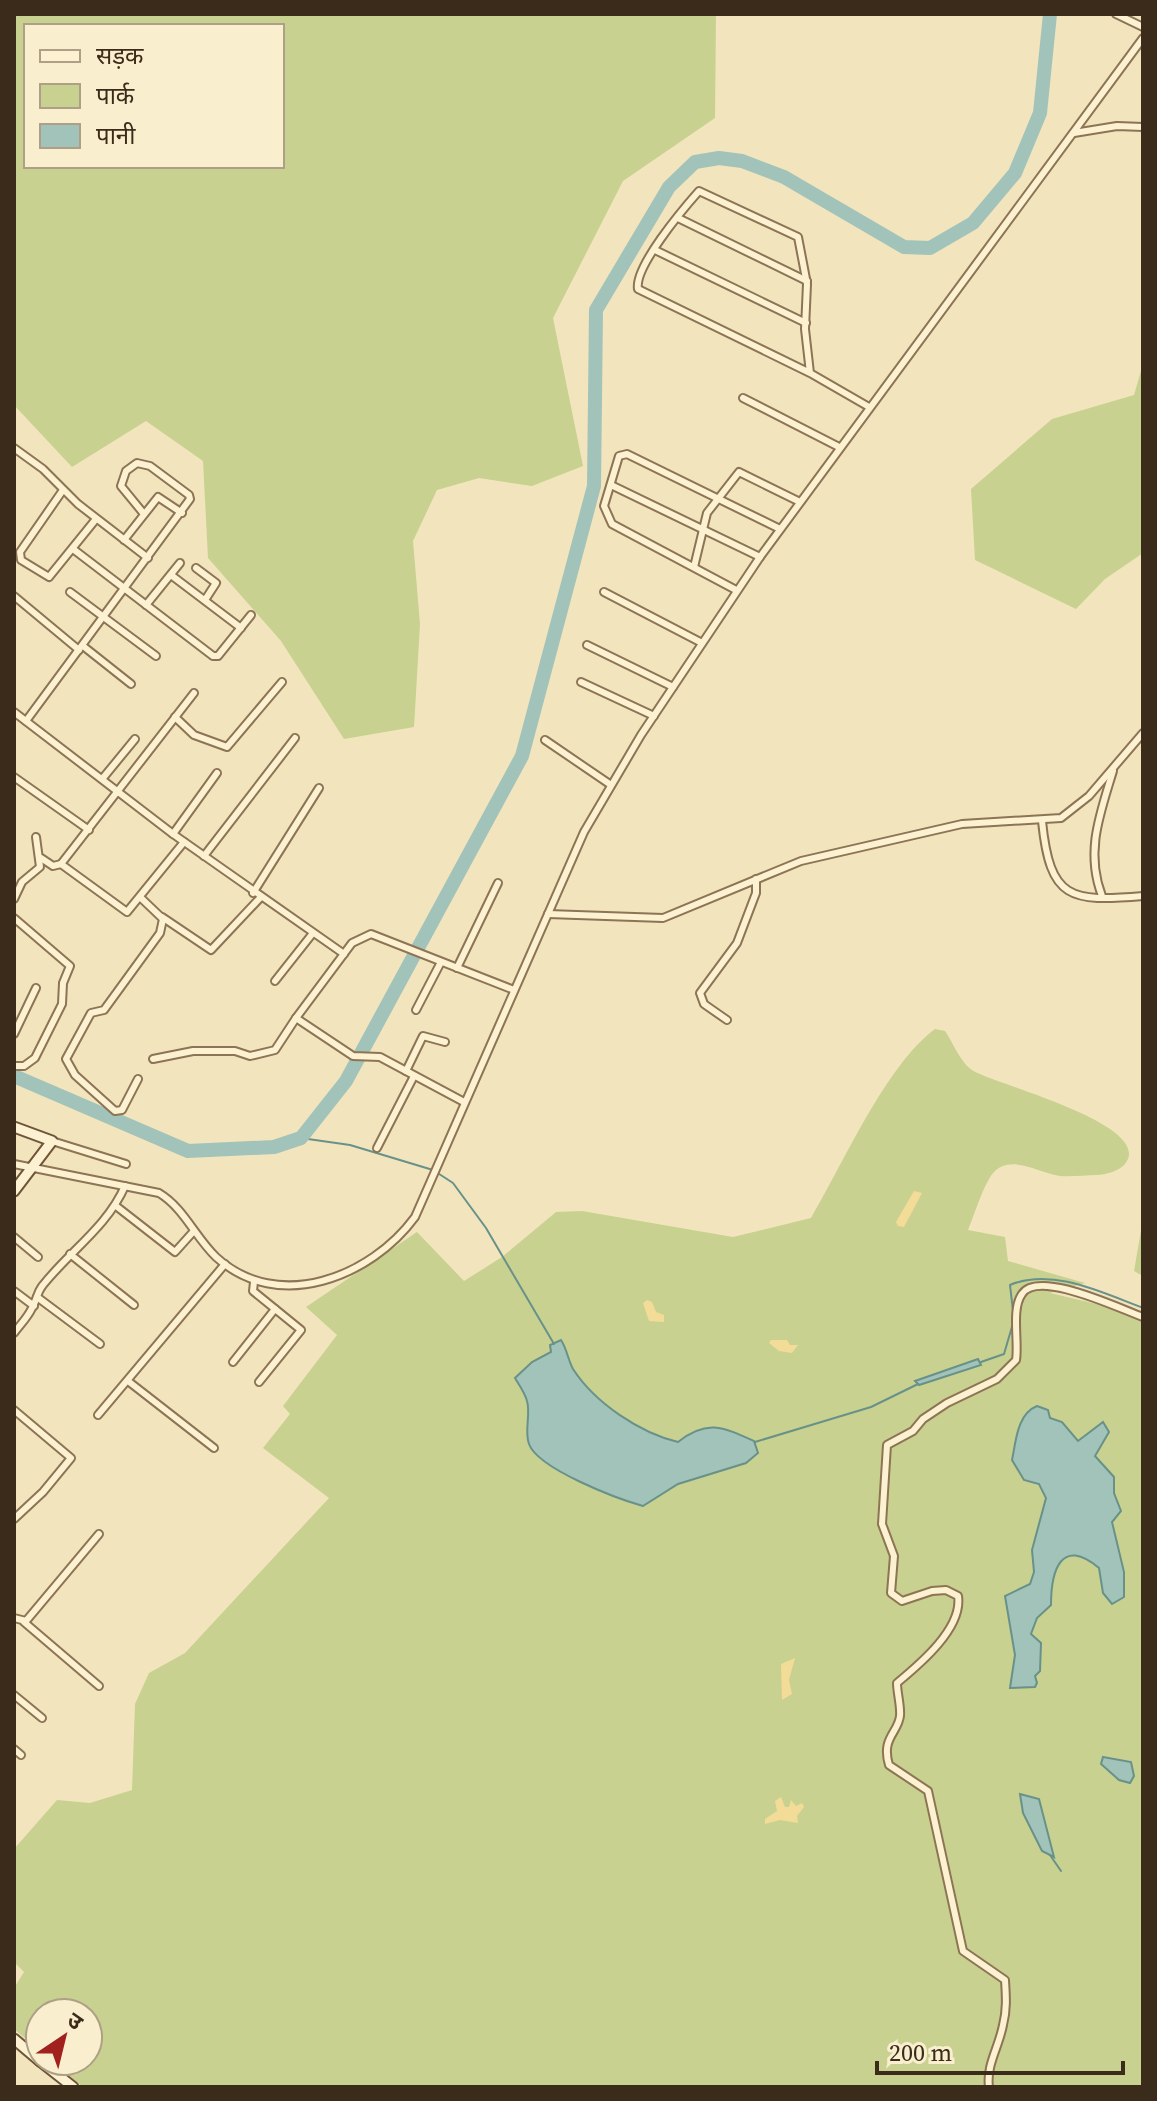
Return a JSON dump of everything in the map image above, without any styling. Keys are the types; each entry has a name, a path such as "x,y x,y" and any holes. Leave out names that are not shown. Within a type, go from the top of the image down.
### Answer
{"street":[{"path":"1116,14 1143,27"},
{"path":"14,1164 148,1189 168,1199 193,1232 225,1264 254,1282 305,1285 368,1261 403,1233 415,1217 584,832 611,785 736,590 1143,38"},
{"path":"1074,133 1117,126 1143,127"},
{"path":"810,373 807,281 796,235 704,191 698,192 637,280 640,291 810,373 869,407"},
{"path":"678,218 807,281"},
{"path":"655,250 806,323"},
{"path":"743,398 839,447"},
{"path":"14,448 43,469 96,519 148,558"},
{"path":"736,590 612,524 604,510 619,456 624,453 780,529"},
{"path":"26,721 182,513 189,495 150,466 137,463 126,471 121,486 144,514"},
{"path":"694,567 707,513 741,472 800,502"},
{"path":"611,485 760,557"},
{"path":"63,490 18,555 47,578 96,519"},
{"path":"124,540 160,497 182,513"},
{"path":"73,549 215,657 251,615"},
{"path":"146,605 180,563"},
{"path":"196,568 216,583 205,600"},
{"path":"171,575 241,628"},
{"path":"70,592 156,656"},
{"path":"604,592 702,643"},
{"path":"14,596 131,684"},
{"path":"587,645 673,687"},
{"path":"175,717 194,735 225,747 282,682"},
{"path":"581,682 654,716"},
{"path":"41,858 53,866 61,864 194,693"},
{"path":"14,712 253,893 344,954"},
{"path":"548,914 655,920 801,861 962,824 1042,821 1069,814 1143,733"},
{"path":"204,856 295,738"},
{"path":"103,778 135,739"},
{"path":"545,740 611,785"},
{"path":"1102,896 1094,872 1093,845 1114,768"},
{"path":"173,834 217,773"},
{"path":"14,777 89,830"},
{"path":"253,893 319,788"},
{"path":"1042,821 1048,866 1056,881 1081,897 1142,896 1143,905"},
{"path":"14,899 22,882 40,867 36,837"},
{"path":"61,864 125,912 141,898 184,842"},
{"path":"727,1020 704,1004 700,993 737,943 756,893 756,879"},
{"path":"457,968 498,883"},
{"path":"141,898 211,950 260,898"},
{"path":"138,1079 122,1109 115,1111 75,1075 66,1057 91,1013 104,1010 160,935 164,923 162,916"},
{"path":"14,918 70,966 63,983 62,1004 36,1057 24,1066 14,1066"},
{"path":"275,981 313,933"},
{"path":"153,1059 193,1051 231,1050 250,1056 275,1050 344,954 358,938 371,934 514,990"},
{"path":"416,1010 441,962"},
{"path":"14,1034 36,988"},
{"path":"296,1018 353,1056 378,1057 464,1102"},
{"path":"406,1071 423,1036 445,1042"},
{"path":"377,1148 414,1076"},
{"path":"14,1127 126,1164"},
{"path":"14,1191 52,1141"},
{"path":"14,1333 70,1254 90,1238 116,1206 125,1186"},
{"path":"116,1206 175,1252 193,1232"},
{"path":"14,1237 38,1257"},
{"path":"70,1254 134,1305"},
{"path":"98,1415 225,1264"},
{"path":"254,1282 253,1291 300,1331 259,1382"},
{"path":"989,2087 987,2072 997,2047 1007,2005 1005,1980 963,1951 928,1791 889,1765 887,1757 889,1736 900,1718 897,1683 950,1628 960,1609 958,1596 946,1590 902,1601 891,1593 894,1556 882,1524 887,1445 913,1431 923,1419 947,1403 997,1379 1016,1360 1017,1309 1021,1294 1029,1286 1054,1284 1143,1317"},
{"path":"14,1291 34,1306"},
{"path":"37,1297 100,1344"},
{"path":"233,1362 275,1309"},
{"path":"128,1381 214,1448"},
{"path":"14,1410 71,1458 40,1495 14,1519"},
{"path":"24,1622 99,1534"},
{"path":"14,1618 24,1622 99,1686"},
{"path":"14,1695 42,1718"},
{"path":"14,1749 21,1755"}],"green space":[{"path":"14,14 716,14 715,118 623,181 553,318 583,466 532,486 479,478 437,490 413,541 420,624 414,727 344,739 281,641 208,558 203,461 146,421 72,467 14,405"},
{"path":"1143,364 1143,553 1105,579 1076,609 975,560 971,489 1052,419 1134,395"},
{"path":"935,1029 945,1031 960,1057 972,1070 1095,1120 1117,1134 1128,1149 1125,1164 1100,1175 1060,1176 1022,1165 1003,1166 989,1179 968,1230 1005,1237 1008,1261 1085,1283 1050,1293 1105,1306 1143,1321 1143,2087 83,2087 71,2077 104,2077 104,1997 24,1997 24,2037 14,2029 14,1988 24,1972 14,1962 14,1849 57,1800 90,1803 132,1790 135,1704 149,1673 185,1653 329,1498 263,1448 290,1414 283,1406 337,1335 306,1307 417,1232 464,1281 502,1257 556,1212 582,1211 733,1237 811,1218 883,1090 917,1045"},
{"path":"1143,1219 1143,1276 1134,1271"}],"sand":[{"path":"914,1191 922,1193 904,1227 898,1226 896,1222"},
{"path":"647,1300 652,1302 656,1312 664,1315 664,1322 649,1321 643,1303"},
{"path":"771,1340 787,1340 790,1345 798,1345 792,1353 779,1351 769,1343"},
{"path":"795,1658 789,1680 792,1694 782,1700 781,1664"},
{"path":"781,1797 785,1807 789,1807 791,1800 796,1806 802,1803 804,1807 797,1816 798,1823 780,1820 765,1824 765,1819 777,1811 775,1801"}],"water":[{"path":"561,1340 582,1382 606,1405 634,1424 678,1442 698,1430 724,1429 754,1441 758,1453 746,1463 678,1484 643,1506 562,1473 535,1454 529,1444 527,1401 515,1378 532,1362 551,1352 550,1345"},
{"path":"978,1359 981,1365 919,1385 915,1381"},
{"path":"1037,1406 1048,1410 1050,1418 1062,1422 1078,1441 1103,1422 1109,1432 1095,1456 1114,1477 1114,1493 1121,1511 1112,1522 1124,1572 1124,1597 1112,1604 1103,1593 1099,1568 1086,1559 1067,1557 1056,1570 1051,1605 1037,1618 1031,1634 1041,1643 1040,1671 1035,1676 1037,1683 1035,1687 1010,1688 1015,1655 1005,1596 1030,1584 1034,1572 1032,1550 1046,1498 1039,1484 1024,1480 1012,1460 1021,1422"},
{"path":"1103,1757 1131,1762 1134,1776 1130,1783 1119,1780 1101,1764"},
{"path":"1020,1794 1039,1799 1054,1857 1042,1851 1023,1813"}],"waterway":[{"path":"14,1076 188,1151 274,1147 301,1138 346,1081 522,756 594,486 596,310 669,187 695,162 719,158 742,161 784,177 904,247 930,248 973,223 1015,173 1040,113 1050,14"},
{"path":"301,1138 350,1145 433,1170 453,1183 486,1228 554,1344"},
{"path":"981,1362 1004,1354 1014,1320 1010,1285 1026,1280 1060,1280 1143,1308"},
{"path":"755,1442 871,1407 918,1384"},
{"path":"1050,1855 1061,1871"}]}
